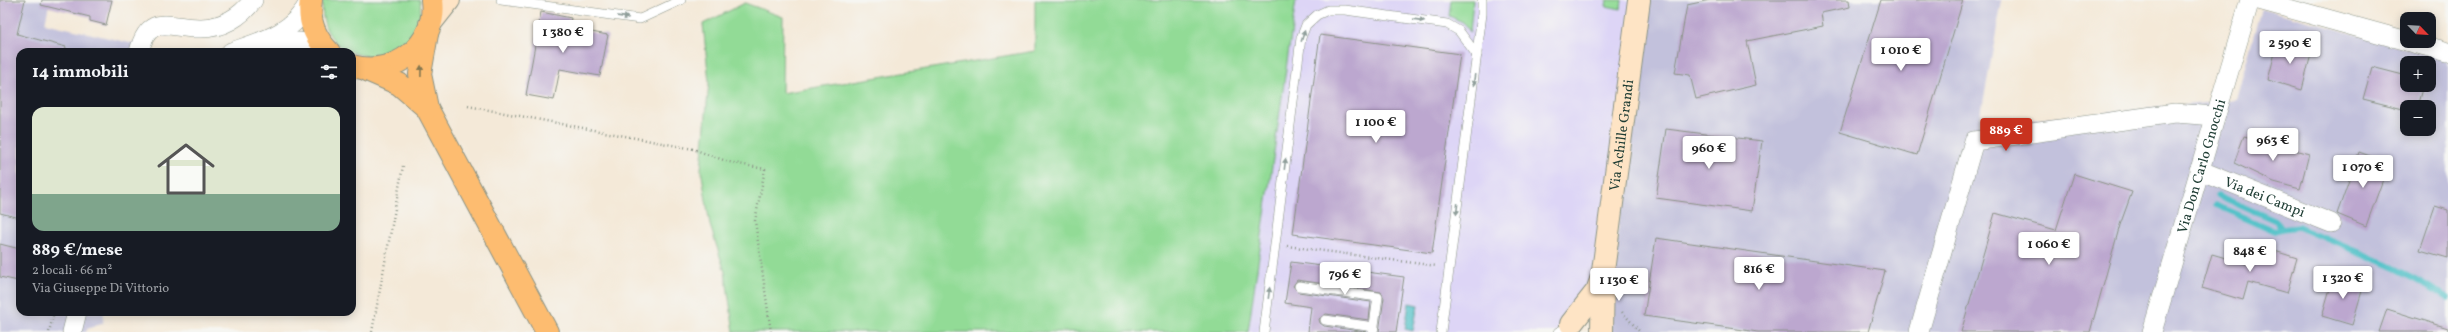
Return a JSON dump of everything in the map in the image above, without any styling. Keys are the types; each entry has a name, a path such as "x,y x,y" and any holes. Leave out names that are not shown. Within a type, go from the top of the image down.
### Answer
{"main road":[{"path":"310,0 313,26 319,39 326,48"},
{"path":"432,0 420,74 427,108 547,332"},
{"path":"356,66 375,69 399,62 415,50 428,29"},
{"path":"356,66 399,84 427,108"}],"street":[{"path":"140,48 143,38 148,30 157,25 166,24 201,28 218,26 239,15 253,0"},
{"path":"243,48 261,42 289,28 303,12 310,0"},
{"path":"428,29 449,0"},
{"name":"Via Achille Grandi","path":"1603,271 1639,0"},
{"name":"Via Don Carlo Gnocchi","path":"2152,332 2250,0"},
{"path":"2259,0 2400,39"},
{"path":"261,42 300,42 317,48"},
{"path":"2433,48 2448,52"},
{"path":"1919,332 1974,141 2175,113 2216,116"},
{"name":"Via dei Campi","path":"2199,170 2330,223"},
{"path":"1563,329 1597,291 1603,271"},
{"path":"1602,332 1603,271"},
{"path":"72,332 76,316"},
{"path":"1563,329 1588,323 1602,332"}],"lane":[{"path":"501,0 640,19 681,0"},
{"path":"1441,332 1477,55 1482,0"},
{"path":"1264,332 1301,38 1306,25 1317,16 1328,10 1345,10 1447,24 1459,31 1477,55"},
{"path":"1300,286 1378,297 1374,330 1325,320"}],"path":[{"path":"468,106 692,149 729,162 765,169 755,222 771,332"},
{"path":"372,332 403,166"},
{"path":"1275,244 1449,268"},
{"path":"49,332 53,316"}],"shaded area":[{"path":"0,0 50,0 45,23 130,43 143,38 140,48 16,48 16,316 104,316 103,323 87,329 86,332 0,332"},
{"path":"1296,0 1635,0 1600,272 1557,332 1248,332"},
{"path":"1643,0 2002,0 1979,125 2236,100 2261,8 2400,47 2400,48 2434,56 2400,56 2400,92 2436,92 2436,57 2448,60 2448,332 1607,332"}],"green space":[{"path":"323,0 420,0 418,25 407,42 391,52 371,56 356,53 356,48 345,48 335,42 325,24"},
{"path":"1035,0 1296,0 1248,332 734,332 725,272 710,225 701,169 709,82 703,24 745,3 783,17 782,93 1035,51"},
{"path":"1451,0 1473,0 1470,32 1463,22 1449,16"},
{"path":"1607,0 1622,0 1621,9 1606,6"}],"water":[{"path":"1409,303 1418,305 1413,331 1405,329"}],"building":[{"path":"0,0 25,0 17,34 66,47 16,48 16,217 0,213"},
{"path":"42,0 112,0 106,25 90,21 90,17 41,5"},
{"path":"1710,0 1849,0 1850,7 1821,13 1823,26 1747,41 1756,85 1696,99 1690,75 1675,73 1687,5"},
{"path":"1881,0 1963,0 1917,155 1840,132"},
{"path":"541,12 571,18 569,28 608,35 600,76 560,69 554,100 526,95"},
{"path":"1320,35 1460,54 1432,253 1293,234"},
{"path":"2278,41 2312,50 2302,90 2268,80"},
{"path":"2372,67 2400,74 2400,92 2421,92 2419,100 2400,100 2400,108 2363,99"},
{"path":"1666,129 1762,141 1752,211 1656,198"},
{"path":"2244,136 2309,154 2300,189 2274,182 2234,163"},
{"path":"2359,152 2389,163 2366,226 2337,214"},
{"path":"2074,174 2132,192 2120,225 2090,332 1961,332 1995,213 2056,230"},
{"path":"2435,206 2448,210 2448,258 2420,250"},
{"path":"1656,238 1885,271 1868,332 1758,332 1644,316"},
{"path":"0,244 16,248 16,281 0,277"},
{"path":"2259,246 2297,258 2287,293 2248,282 2243,300 2202,288 2212,254 2253,266"},
{"path":"1291,262 1404,277 1396,332 1379,332 1384,298 1381,292 1297,280 1293,286 1298,292 1371,302 1369,320 1326,314 1319,319 1320,323 1324,326 1367,332 1308,332 1311,307 1285,303"},
{"path":"2334,275 2364,284 2352,325 2322,316"},
{"path":"2387,309 2448,328 2448,332 2379,332"}],"waterway":[{"path":"2217,195 2276,221 2282,229 2298,227 2375,259 2412,277 2448,298"},
{"path":"2216,205 2275,231 2282,229"}]}
